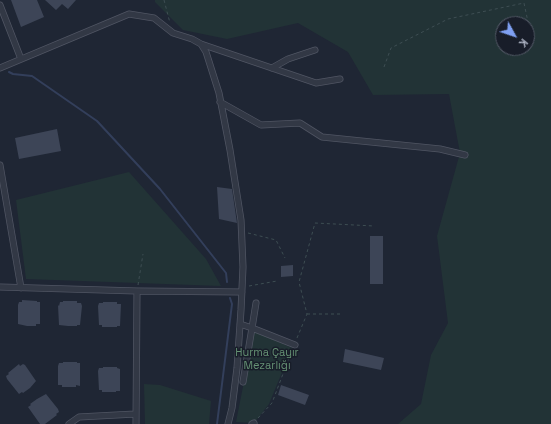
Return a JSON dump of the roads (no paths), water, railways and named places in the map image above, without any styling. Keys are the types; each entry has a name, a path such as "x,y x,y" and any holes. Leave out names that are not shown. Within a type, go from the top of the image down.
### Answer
{"street":[{"path":"0,5 21,58"},
{"path":"0,68 129,14 154,18 173,33 316,83 340,79"},
{"path":"201,44 206,52 220,102 236,186 241,232 243,267 240,324 233,400 228,424"},
{"path":"272,68 288,59 315,50"},
{"path":"220,102 261,125 300,123 322,137 440,148 465,155"},
{"path":"0,165 21,288"},
{"path":"0,287 137,291 242,289"},
{"path":"136,424 137,291"},
{"path":"242,382 256,303"},
{"path":"240,324 294,345"},
{"path":"69,424 79,417 135,414"}],"waterway":[{"path":"9,72 13,74 32,76 97,121 160,189 226,273 227,282"},
{"path":"217,424 232,304 230,298"}],"park label":[{"name":"Hurma Çayır Mezarlığı","path":"267,359"}]}
